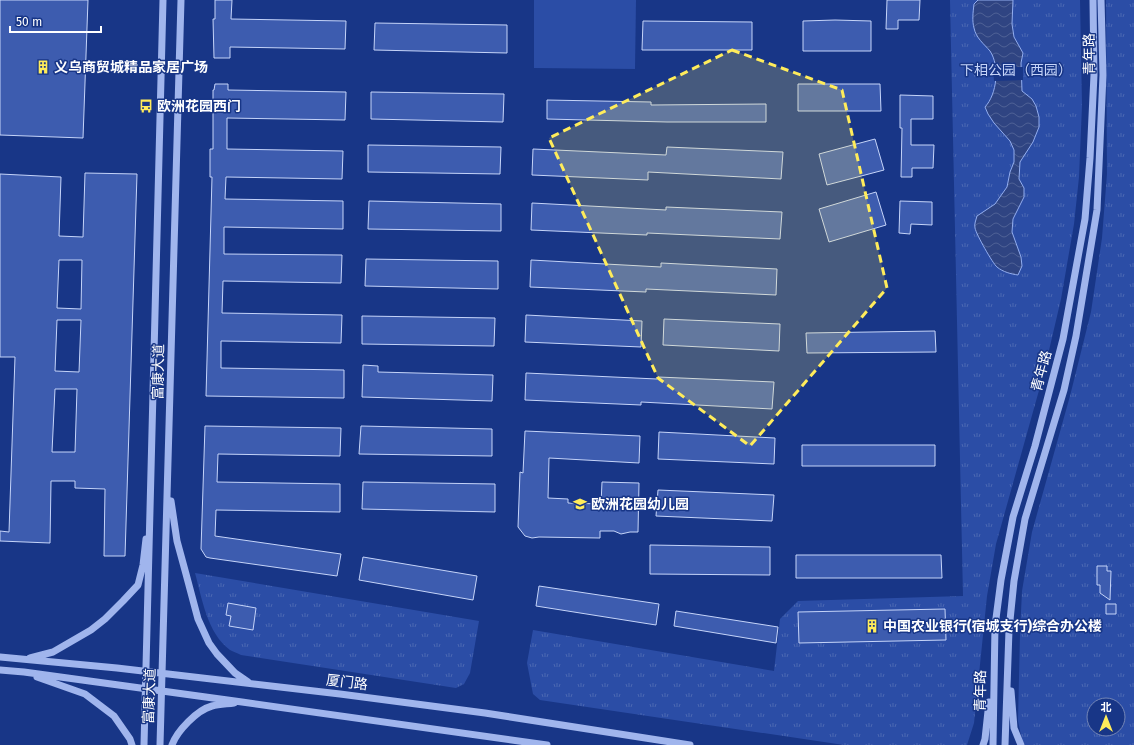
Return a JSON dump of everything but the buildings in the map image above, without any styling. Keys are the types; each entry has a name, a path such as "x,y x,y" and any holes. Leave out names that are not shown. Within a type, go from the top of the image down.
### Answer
{"street":[{"name":"富康大道","path":"144,745 163,0"},
{"name":"富康大道","path":"160,745 181,0"},
{"name":"青年路","path":"993,745 995,626 1000,580 1013,517 1035,446 1063,340 1085,219 1094,75 1092,0"},
{"name":"青年路","path":"1005,745 1008,661 1014,581 1025,519 1065,382 1076,336 1097,210 1103,75 1101,0"},
{"path":"168,484 177,541 198,619 209,643 217,654 235,673 250,684"},
{"path":"23,660 53,652 91,630 105,620 138,585 143,565 151,485"},
{"path":"983,745 986,739 994,654"},
{"name":"厦门路","path":"0,657 340,694 485,713 690,745"},
{"path":"1008,661 1014,728 1020,745"},
{"path":"0,670 24,672 547,745"},
{"path":"24,672 85,694 114,716 130,739 132,745"},
{"path":"172,745 181,728 192,718 211,706 242,702"}],"highlighted area":[{"path":"732,50 842,90 887,288 750,446 658,378 549,138"}],"green space":[{"path":"534,0 636,0 635,69 534,68"},
{"name":"下相公园（西园）","path":"950,0 1080,0 1082,105 1079,177 1074,224 1061,299 1043,376 996,544 987,596 974,723 967,745 844,745 540,700 533,694 527,663 533,630 774,671 780,619 798,601 963,596"},
{"path":"1106,0 1134,0 1134,745 1025,745 1022,740 1018,721 1022,591 1032,532 1070,396 1091,312 1102,238 1107,174"},
{"path":"195,573 479,621 470,673 464,684 456,688 241,655 230,650 222,643 216,634 206,614"}],"water":[{"path":"978,0 1013,0 1012,24 1014,37 1023,53 1021,63 1022,91 1032,99 1039,117 1039,127 1033,142 1020,162 1019,179 1024,188 1024,197 1013,219 1012,232 1021,257 1022,266 1018,275 999,269 995,265 981,242 975,226 977,216 995,204 1007,187 1014,162 1014,150 1010,141 994,123 985,107 992,95 996,80 996,72 993,57 990,51 978,38 974,28 974,4"}],"pier":[{"path":"993,67 1023,67 1023,80 994,81"}],"place":[{"name":"义乌商贸城精品家居广场","path":"43,67"},
{"name":"欧洲花园西门","path":"146,106"},
{"name":"欧洲花园幼儿园","path":"580,504"},
{"name":"中国农业银行(宿城支行)综合办公楼","path":"872,626"}]}
